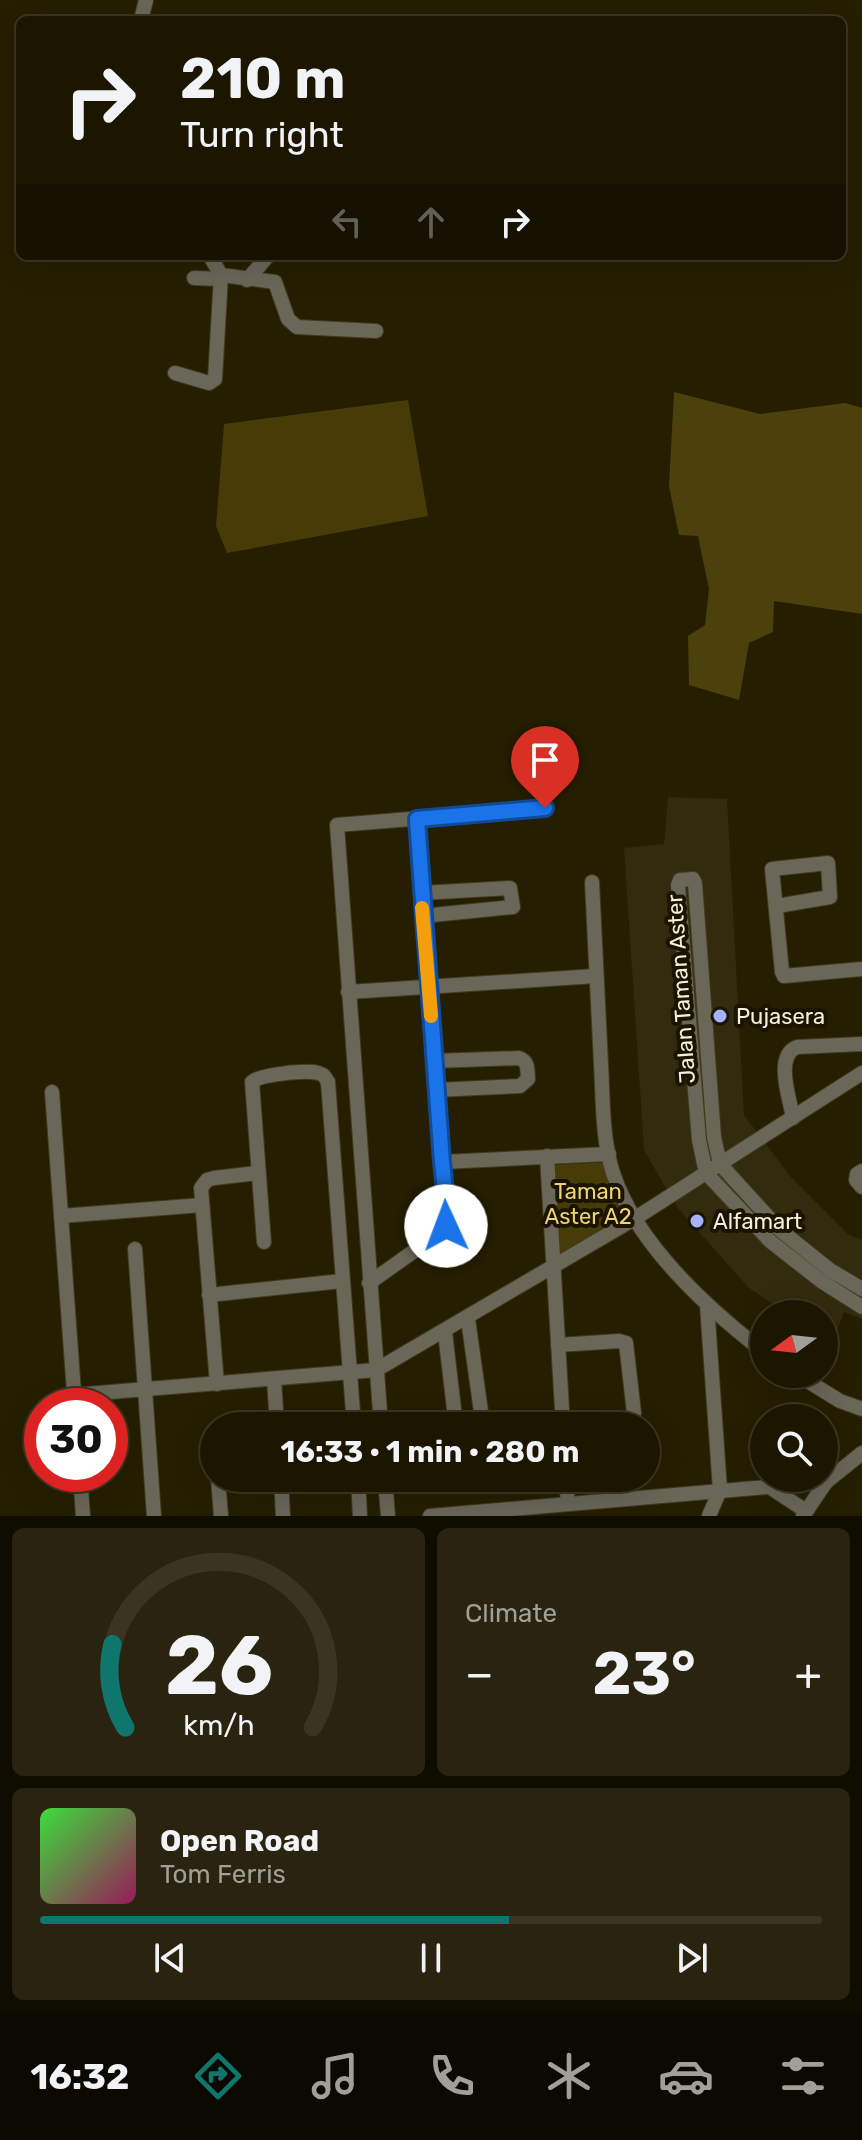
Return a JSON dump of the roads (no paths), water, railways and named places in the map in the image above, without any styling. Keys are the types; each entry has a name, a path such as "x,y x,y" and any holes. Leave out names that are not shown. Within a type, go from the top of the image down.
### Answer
{"street":[{"path":"175,373 209,383 215,379 221,277 212,260"},
{"path":"247,280 264,260"},
{"path":"194,278 275,282 288,319 297,327 376,331"},
{"path":"380,1412 337,825 545,808"},
{"path":"369,1283 446,1226 448,1219 422,916 417,819"},
{"path":"777,906 830,897 828,863 772,869 784,976 862,969"},
{"name":"Jalan Taman Aster","path":"706,1173 699,1140 680,880 693,879 695,883 714,1137 720,1164"},
{"path":"592,882 596,976 613,1173 634,1219 707,1305 750,1340"},
{"path":"421,893 510,888 513,907 422,916"},
{"path":"348,992 596,976"},
{"path":"793,1118 785,1070 785,1057 790,1049 862,1044"},
{"path":"434,1061 519,1058 527,1065 528,1079 520,1086 436,1090"},
{"path":"264,1242 252,1082 262,1076 316,1072 324,1075 328,1082 353,1412"},
{"path":"128,1393 376,1370 468,1319 634,1219 862,1073"},
{"path":"52,1092 73,1388"},
{"path":"442,1162 609,1154"},
{"path":"547,1156 562,1412"},
{"path":"720,1164 780,1230 830,1270 862,1289"},
{"path":"862,1171 857,1174 856,1180 862,1187"},
{"path":"217,1384 201,1188 207,1180 257,1173"},
{"path":"706,1173 770,1241 821,1281 862,1307"},
{"path":"61,1216 202,1205"},
{"path":"135,1249 154,1516"},
{"path":"209,1295 342,1281"},
{"path":"707,1305 720,1490 709,1516"},
{"path":"468,1319 481,1412"},
{"path":"445,1332 454,1412"},
{"path":"558,1345 626,1343 634,1412"},
{"path":"274,1379 276,1412"},
{"path":"819,1388 840,1401 862,1409"},
{"path":"838,1472 862,1453"},
{"path":"430,1516 750,1489"},
{"path":"81,1492 83,1516"},
{"path":"219,1492 221,1516"},
{"path":"282,1492 283,1516"},
{"path":"359,1492 360,1516"},
{"path":"386,1492 388,1516"},
{"path":"567,1492 568,1504"},
{"path":"776,1492 805,1514 819,1492"}],"place":[{"name":"Pujasera","path":"720,1016"},
{"name":"Alfamart","path":"697,1221"}],"park label":[{"name":"Taman Aster A2","path":"588,1204"}]}
